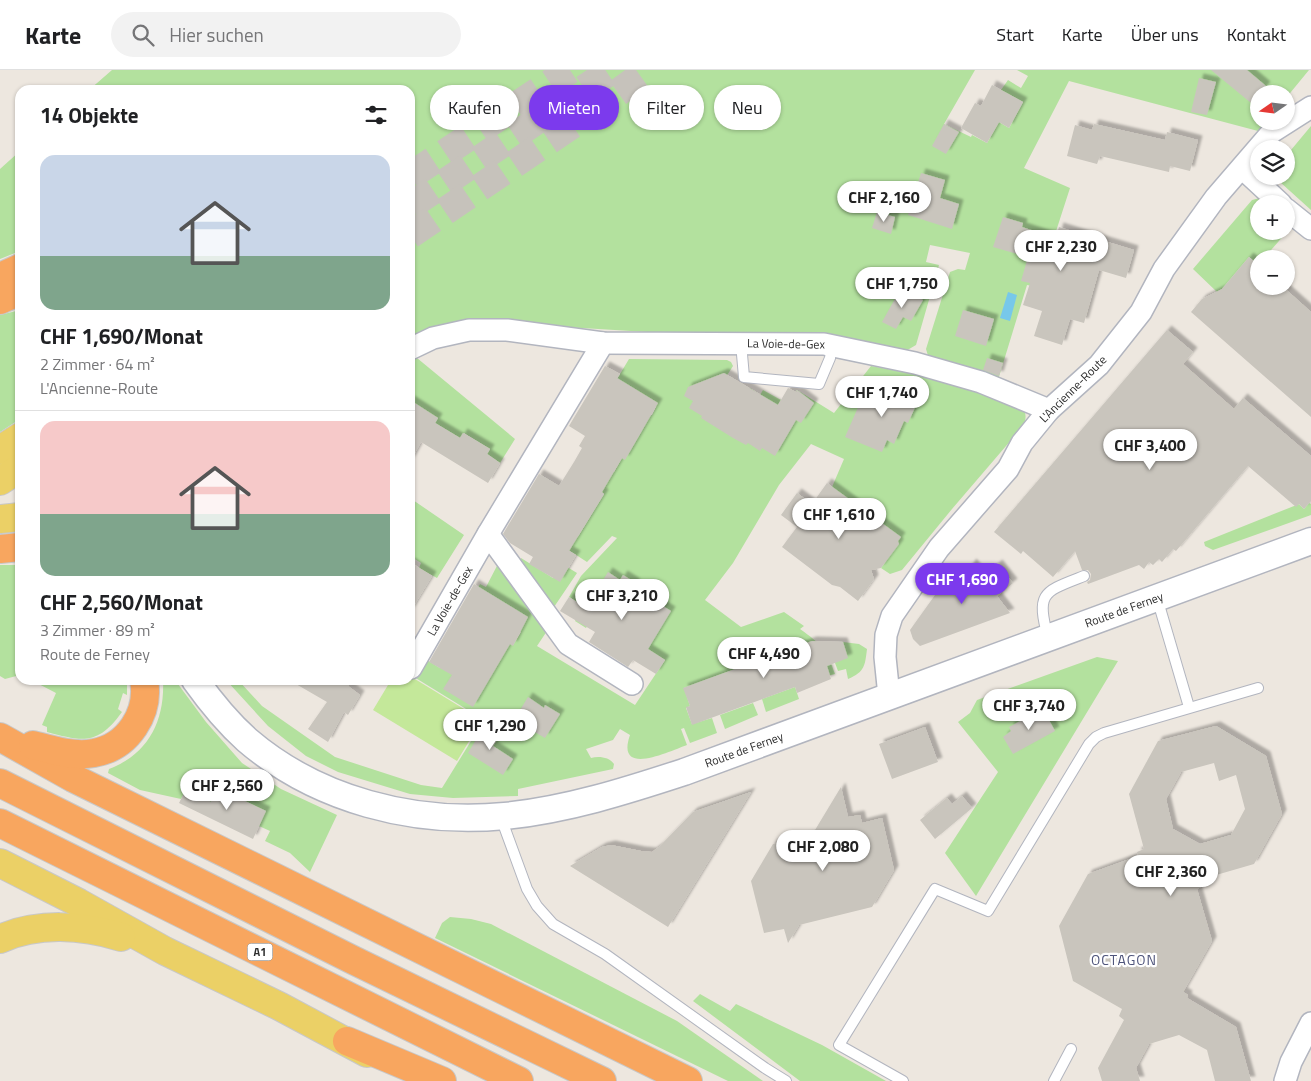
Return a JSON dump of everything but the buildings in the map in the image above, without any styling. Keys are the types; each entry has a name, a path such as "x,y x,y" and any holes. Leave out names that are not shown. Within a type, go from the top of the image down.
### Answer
{"highway":[{"path":"0,276 15,270"},
{"path":"0,301 15,293"},
{"path":"0,301 15,298"},
{"path":"0,549 15,548"},
{"path":"2,738 74,754 103,751 119,742 135,726 144,703 144,685"},
{"path":"2,738 73,778 688,1081"},
{"path":"0,783 353,960 602,1081"},
{"name":"A1","path":"0,823 519,1081"},
{"path":"347,1041 442,1081"}],"main road":[{"path":"0,450 15,440"},
{"path":"0,481 15,471"},
{"path":"0,519 15,518"},
{"path":"0,863 80,903 165,951 347,1041 416,1081"},
{"path":"0,940 34,929 71,927 115,935 165,951"}],"street":[{"name":"L'Ancienne-Route","path":"889,696 885,657 886,635 892,616 939,548 1008,469 1022,444 1049,410 1105,358 1141,312 1164,269 1216,197 1272,132 1311,107"},
{"path":"1242,168 1271,195"},
{"path":"1295,216 1311,229"},
{"name":"La Voie-de-Gex","path":"415,347 434,338 469,330 507,330 603,343 824,344 925,365 981,382 1049,410"},
{"name":"La Voie-de-Gex","path":"415,661 488,534 603,343"},
{"path":"488,534 568,644 632,684"},
{"name":"Route de Ferney","path":"199,685 230,722 248,740 289,770 322,787 362,802 419,814 473,818 500,816 577,804 646,785 1311,541"},
{"path":"1285,1081 1291,1062 1311,1023"}],"lane":[{"path":"741,343 744,376 819,384 830,358 832,345"},
{"path":"1048,639 1041,605 1046,594 1084,576"},
{"path":"1157,598 1189,707"},
{"path":"903,1081 839,1045 935,889 988,911 1089,744 1096,738 1104,733 1258,688"},
{"path":"500,816 527,889 537,906 553,924 606,954 786,1081"},
{"path":"1054,1081 1072,1049"}],"green space":[{"path":"112,70 975,70 944,124 987,143 999,122 1009,128 1023,102 1001,90 1008,80 1021,88 1028,76 1017,70 1309,70 1295,87 1295,85 1250,85 1250,129 1069,81 1024,168 1070,188 1038,287 1027,285 998,380 929,359 926,349 950,272 958,269 965,270 970,253 930,245 926,262 939,265 916,345 904,352 830,334 680,334 460,323 415,335 415,85 95,85"},
{"path":"1311,126 1311,210 1283,185 1295,185 1295,145"},
{"path":"15,156 15,253 0,259 0,169"},
{"path":"1250,202 1250,240 1280,240 1271,250 1250,250 1250,258 1222,289 1217,292 1193,269"},
{"path":"15,311 15,422 0,432 0,315"},
{"path":"417,358 515,439 500,463 487,454 490,449 464,433 460,438 435,423 438,418 415,406 415,359"},
{"path":"629,359 727,360 733,366 724,380 738,408 750,388 760,395 763,390 781,400 775,410 782,414 797,390 834,413 871,366 931,377 1018,404 1023,408 1025,418 1024,425 902,570 890,574 881,568 886,561 885,559 832,487 844,459 811,444 779,485 733,563 705,600 741,627 784,612 804,626 800,629 826,653 835,674 823,677 806,643 684,688 690,706 686,708 692,724 712,718 717,733 690,743 684,728 681,729 687,745 658,756 637,759 630,756 627,748 630,735 620,729 613,740 586,749 591,758 604,758 612,762 614,764 613,769 518,789 518,796 453,798 410,794 338,772 306,756 268,726 231,685 243,685 262,706 335,757 421,785 442,788 484,720 415,678 415,675 425,659 440,668 510,644 513,645 521,632 487,612 475,592 480,584 486,587 499,562 549,628 537,646 635,705 665,660 593,616 586,628 575,621 583,606 569,597 581,576 617,538 612,536 587,562 567,549 579,535 604,494 597,489 609,469 614,472 622,458 625,459 648,416 652,415 656,407 656,402 611,389"},
{"path":"415,501 464,535 437,578 419,568 421,563 415,559"},
{"path":"1309,503 1311,504 1311,515 1213,550 1205,546 1204,542 1299,504 1304,509"},
{"path":"521,558 553,578 559,562 577,573 554,607 518,564"},
{"path":"0,565 15,565 15,676 5,679 0,676"},
{"path":"843,642 859,644 867,649 866,659 861,671 848,679 846,669 838,671 835,663"},
{"path":"1097,657 1118,661 976,896 945,853 998,772 958,722 970,713 977,700"},
{"path":"415,679 482,720 457,761 373,710 388,685 415,685"},
{"path":"41,685 127,685 127,695 123,693 118,709 122,712 113,723 97,735 81,739 47,732 47,727 42,725 56,693"},
{"path":"163,685 179,685 206,722 242,763 281,789 337,815 310,872 290,853 265,841 270,831 259,826 265,811 218,788 211,802 186,790 181,799 140,790 108,773 109,769 123,763 144,745 157,722 163,695"},
{"path":"795,687 799,699 766,712 762,699"},
{"path":"753,703 758,715 725,729 720,715"},
{"path":"450,917 471,919 491,924 677,1021 763,1081 728,1081 435,938 442,923"},
{"path":"700,994 730,1011 736,1004 822,1045 886,1081 800,1081 693,1001"}],"water":[{"path":"1008,292 1017,295 1010,321 1000,318"}],"tunnel":[{"path":"415,173 570,70"},
{"path":"415,203 612,70"},
{"path":"415,232 591,112 649,70"}],"district":[{"name":"OCTAGON","path":"1124,960"}]}
